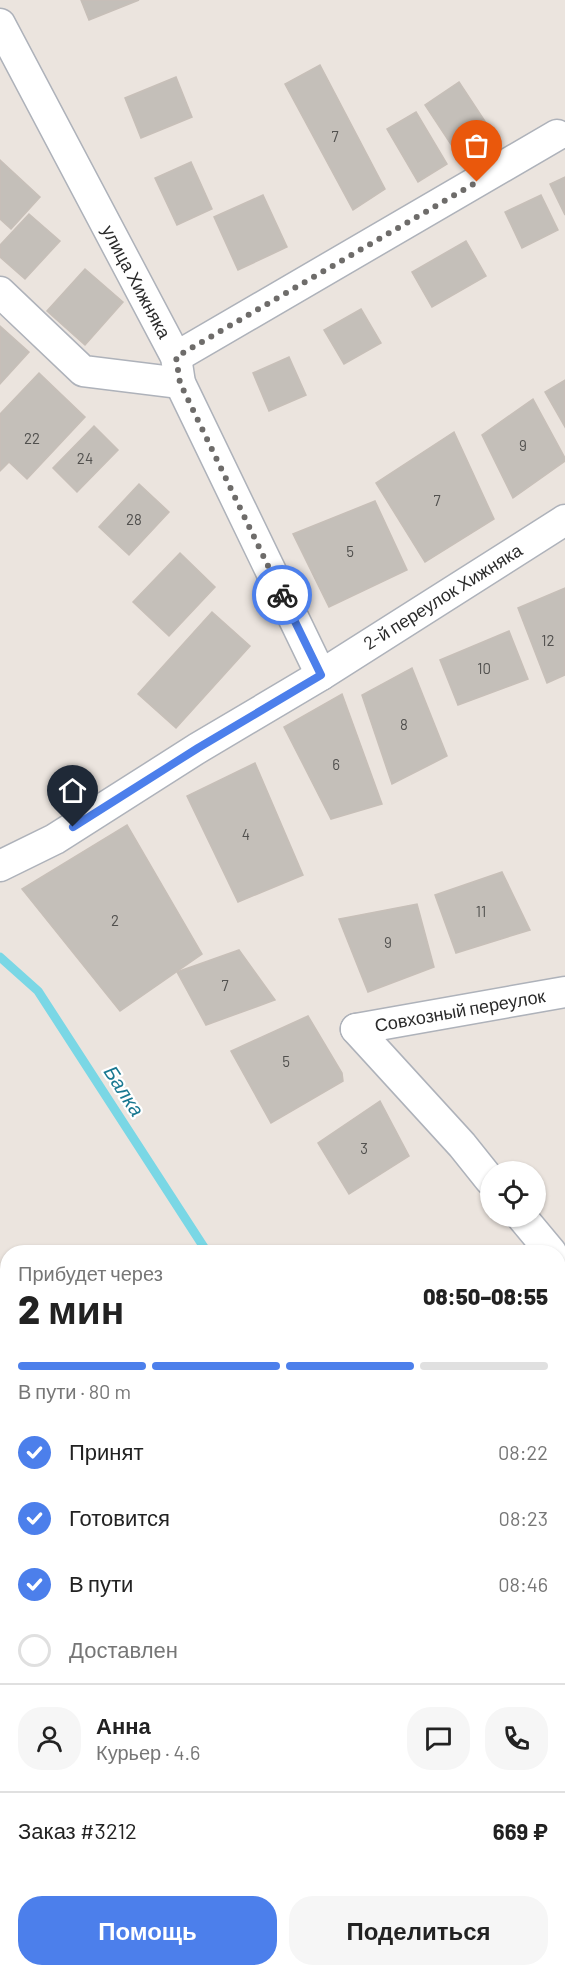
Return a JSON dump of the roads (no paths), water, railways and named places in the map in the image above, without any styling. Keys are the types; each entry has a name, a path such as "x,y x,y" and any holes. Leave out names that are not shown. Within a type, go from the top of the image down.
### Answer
{"street":[{"name":"улица Хижняка","path":"0,24 178,370 321,675"},
{"path":"0,292 83,371 178,370 557,135"},
{"name":"2-й переулок Хижняка","path":"0,866 55,839 198,748 321,675 565,520"},
{"name":"Совхозный переулок","path":"480,1168 356,1029 565,993"},
{"path":"530,1227 545,1245"}],"waterway":[{"name":"Балка","path":"0,957 38,991 202,1245"}]}
